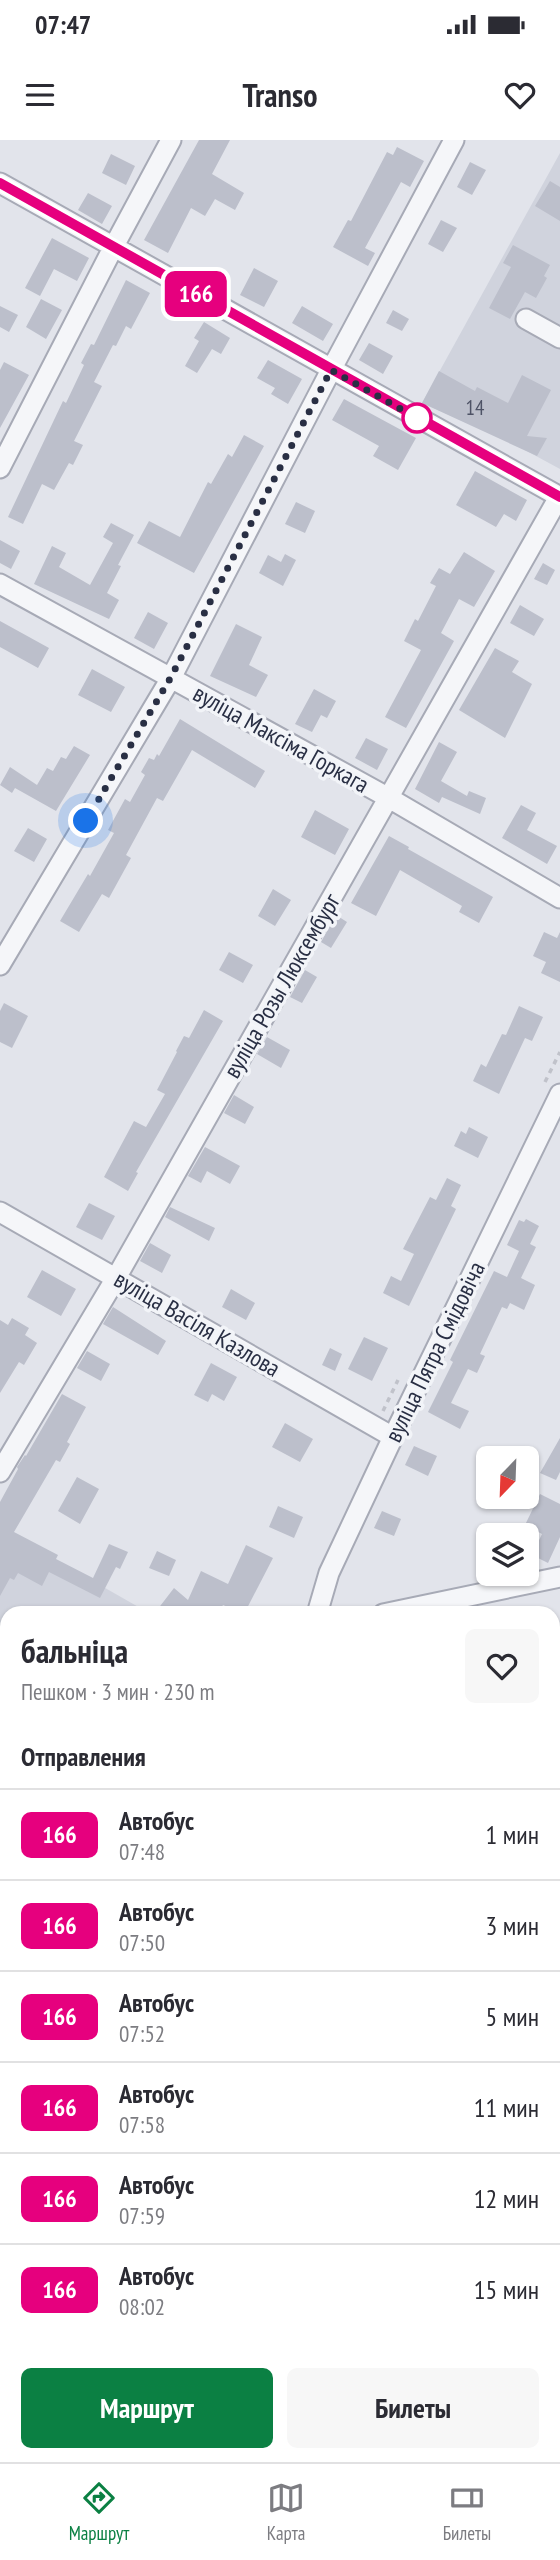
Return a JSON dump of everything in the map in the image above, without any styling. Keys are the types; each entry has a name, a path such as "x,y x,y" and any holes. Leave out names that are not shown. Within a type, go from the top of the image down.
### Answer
{"street":[{"path":"0,468 171,140"},
{"path":"0,965 171,677 454,140"},
{"path":"0,183 559,497"},
{"path":"526,318 560,338"},
{"name":"вуліца Розы Люксембург","path":"0,1472 116,1278 559,497"},
{"name":"вуліца Максіма Горкага","path":"0,584 389,799 560,898"},
{"name":"вуліца Пятра Смідовіча","path":"320,1606 330,1573 393,1437 560,1094"},
{"name":"вуліца Васіля Казлова","path":"0,1212 393,1437"},
{"path":"421,1606 560,1577"}],"shaded area":[{"path":"560,153 560,469 512,443 422,403"},
{"path":"0,1528 137,1606 0,1606"}],"building":[{"path":"199,140 230,140 212,174 244,193 235,210 215,199 205,216 191,208 168,253 144,240"},
{"path":"397,147 424,161 410,187 401,182 365,248 375,253 368,266 333,247 348,220 351,221 387,152 393,155"},
{"path":"111,154 135,166 126,185 102,173"},
{"path":"470,162 486,170 472,195 457,187"},
{"path":"550,181 560,187 560,221 535,206"},
{"path":"88,193 112,206 102,224 78,210"},
{"path":"441,220 457,228 443,252 428,244"},
{"path":"52,238 89,258 77,281 54,269 40,296 25,288"},
{"path":"513,245 550,265 544,276 547,278 536,298 525,292 510,319 489,308 511,267 503,263"},
{"path":"254,268 278,281 264,307 240,295"},
{"path":"126,280 150,293 131,329 126,326 116,346 113,345 94,382 102,386 74,441 83,445 73,465 69,463 54,490 42,484 23,524 8,517 63,401 66,403 84,365 81,363 91,344 94,345"},
{"path":"41,299 62,310 46,339 26,327"},
{"path":"0,306 18,315 9,332 0,327"},
{"path":"302,306 333,324 323,341 292,323"},
{"path":"393,310 409,319 402,331 386,323"},
{"path":"204,322 230,338 221,354 212,349 197,373 185,366 199,341 194,338"},
{"path":"369,343 393,356 383,374 359,360"},
{"path":"268,360 302,379 288,404 271,394 275,388 257,378"},
{"path":"4,362 29,375 0,428 0,370"},
{"path":"439,371 475,391 477,387 508,403 522,375 551,390 527,436 547,438 537,456 422,403"},
{"path":"344,399 416,438 398,470 373,456 379,446 332,420"},
{"path":"244,435 264,446 194,573 137,543 149,521 180,537 208,482 211,484 228,454 232,457"},
{"path":"475,471 527,500 516,521 504,514 496,527 456,505"},
{"path":"296,502 315,511 305,533 285,524"},
{"path":"111,523 134,535 107,593 119,600 109,619 34,584 52,546 66,553 59,567 90,585 113,543 103,537"},
{"path":"0,540 20,551 11,569 0,563"},
{"path":"464,552 495,571 474,607 459,599 441,633 454,641 406,728 385,717 421,650 404,641 436,586 430,583 439,568 450,574"},
{"path":"285,554 296,560 283,586 259,573 268,555 281,562"},
{"path":"543,563 555,570 547,585 534,579"},
{"path":"520,605 544,619 534,636 510,623"},
{"path":"148,612 168,623 154,649 134,638"},
{"path":"0,621 49,648 38,668 0,647"},
{"path":"236,624 262,637 249,665 268,675 256,697 210,676"},
{"path":"495,648 519,661 512,672 532,684 505,738 459,710"},
{"path":"92,669 125,687 111,712 78,695"},
{"path":"314,689 336,701 327,718 321,715 312,732 295,724"},
{"path":"180,719 265,771 255,788 192,750 163,801 157,798 126,855 131,858 109,898 102,894 79,932 60,921 114,833 108,830 125,799 130,802 145,775 141,772 149,758 154,760 157,754 159,756"},
{"path":"366,738 388,749 377,770 355,758"},
{"path":"439,742 457,752 441,781 467,796 469,791 486,798 480,814 442,797 439,803 415,789"},
{"path":"74,746 90,755 56,811 15,788 12,793 0,785 10,767 37,785 47,768 53,771 61,757 66,759"},
{"path":"521,805 536,813 527,830 557,846 547,864 502,838"},
{"path":"315,810 349,829 335,855 301,837"},
{"path":"28,828 47,839 34,862 14,851"},
{"path":"389,836 493,897 479,923 459,912 462,906 400,870 376,916 351,903"},
{"path":"273,889 291,900 275,926 258,916"},
{"path":"336,915 347,922 331,948 321,942"},
{"path":"544,932 557,938 560,932 560,982 541,973 546,962 533,956"},
{"path":"229,952 253,965 243,983 219,970"},
{"path":"305,970 317,977 302,1003 290,997"},
{"path":"4,1003 28,1016 12,1048 0,1042 0,1011"},
{"path":"519,1006 543,1017 532,1041 525,1038 499,1094 473,1081 481,1064 486,1067 502,1034 506,1035"},
{"path":"204,1010 223,1021 136,1172 138,1173 128,1191 104,1177 134,1121 146,1127 165,1094 157,1090 176,1051 184,1036 189,1038"},
{"path":"267,1037 290,1050 281,1068 257,1054"},
{"path":"234,1095 254,1107 245,1124 224,1113"},
{"path":"469,1127 488,1137 478,1158 454,1146 461,1131 466,1134"},
{"path":"205,1147 240,1166 230,1184 207,1171 201,1183 188,1176"},
{"path":"447,1178 461,1185 451,1206 456,1209 409,1306 383,1293 391,1276 401,1281 414,1254 403,1249 430,1197 436,1200"},
{"path":"89,1203 115,1216 102,1240 76,1227"},
{"path":"170,1207 215,1228 209,1241 165,1217"},
{"path":"526,1219 539,1226 530,1244 536,1247 521,1278 535,1285 524,1310 510,1303 507,1309 502,1307 480,1354 485,1356 477,1373 468,1369 451,1403 469,1411 460,1429 428,1412 453,1362 450,1360 494,1271 507,1277 519,1251 507,1245 519,1220 524,1222"},
{"path":"150,1243 171,1255 162,1273 140,1261"},
{"path":"42,1270 76,1289 61,1316 27,1297"},
{"path":"231,1289 255,1303 246,1320 222,1307"},
{"path":"113,1307 166,1341 158,1355 103,1324"},
{"path":"12,1318 29,1328 25,1335 37,1343 24,1365 19,1362 0,1393 0,1320 8,1325"},
{"path":"364,1337 388,1348 372,1381 348,1369"},
{"path":"330,1348 342,1354 335,1371 322,1365"},
{"path":"87,1351 110,1364 101,1381 77,1368"},
{"path":"211,1363 237,1377 224,1401 212,1394 208,1402 194,1395"},
{"path":"62,1394 86,1407 67,1442 70,1444 60,1462 56,1460 14,1532 58,1555 56,1559 93,1578 109,1544 128,1552 120,1569 116,1567 100,1598 49,1572 42,1586 18,1573 14,1580 10,1578 0,1596 0,1502 17,1467"},
{"path":"285,1423 313,1439 300,1462 272,1447"},
{"path":"560,1438 560,1472 556,1480 540,1473"},
{"path":"414,1446 437,1456 428,1476 405,1465"},
{"path":"77,1477 99,1489 80,1524 58,1511"},
{"path":"540,1494 560,1504 560,1537 548,1563 539,1558 539,1540 542,1534 539,1532 539,1523 526,1523 533,1509 539,1509"},
{"path":"278,1506 303,1517 294,1538 269,1527"},
{"path":"382,1511 401,1519 394,1536 374,1528"},
{"path":"246,1545 273,1558 248,1606 160,1606 174,1588 188,1600 201,1571 228,1584"},
{"path":"157,1551 176,1560 169,1576 149,1568"}],"bus line":[{"name":"166","path":"0,183 560,497"}],"route":[{"path":"86,821 171,677 331,370 417,418"}]}
